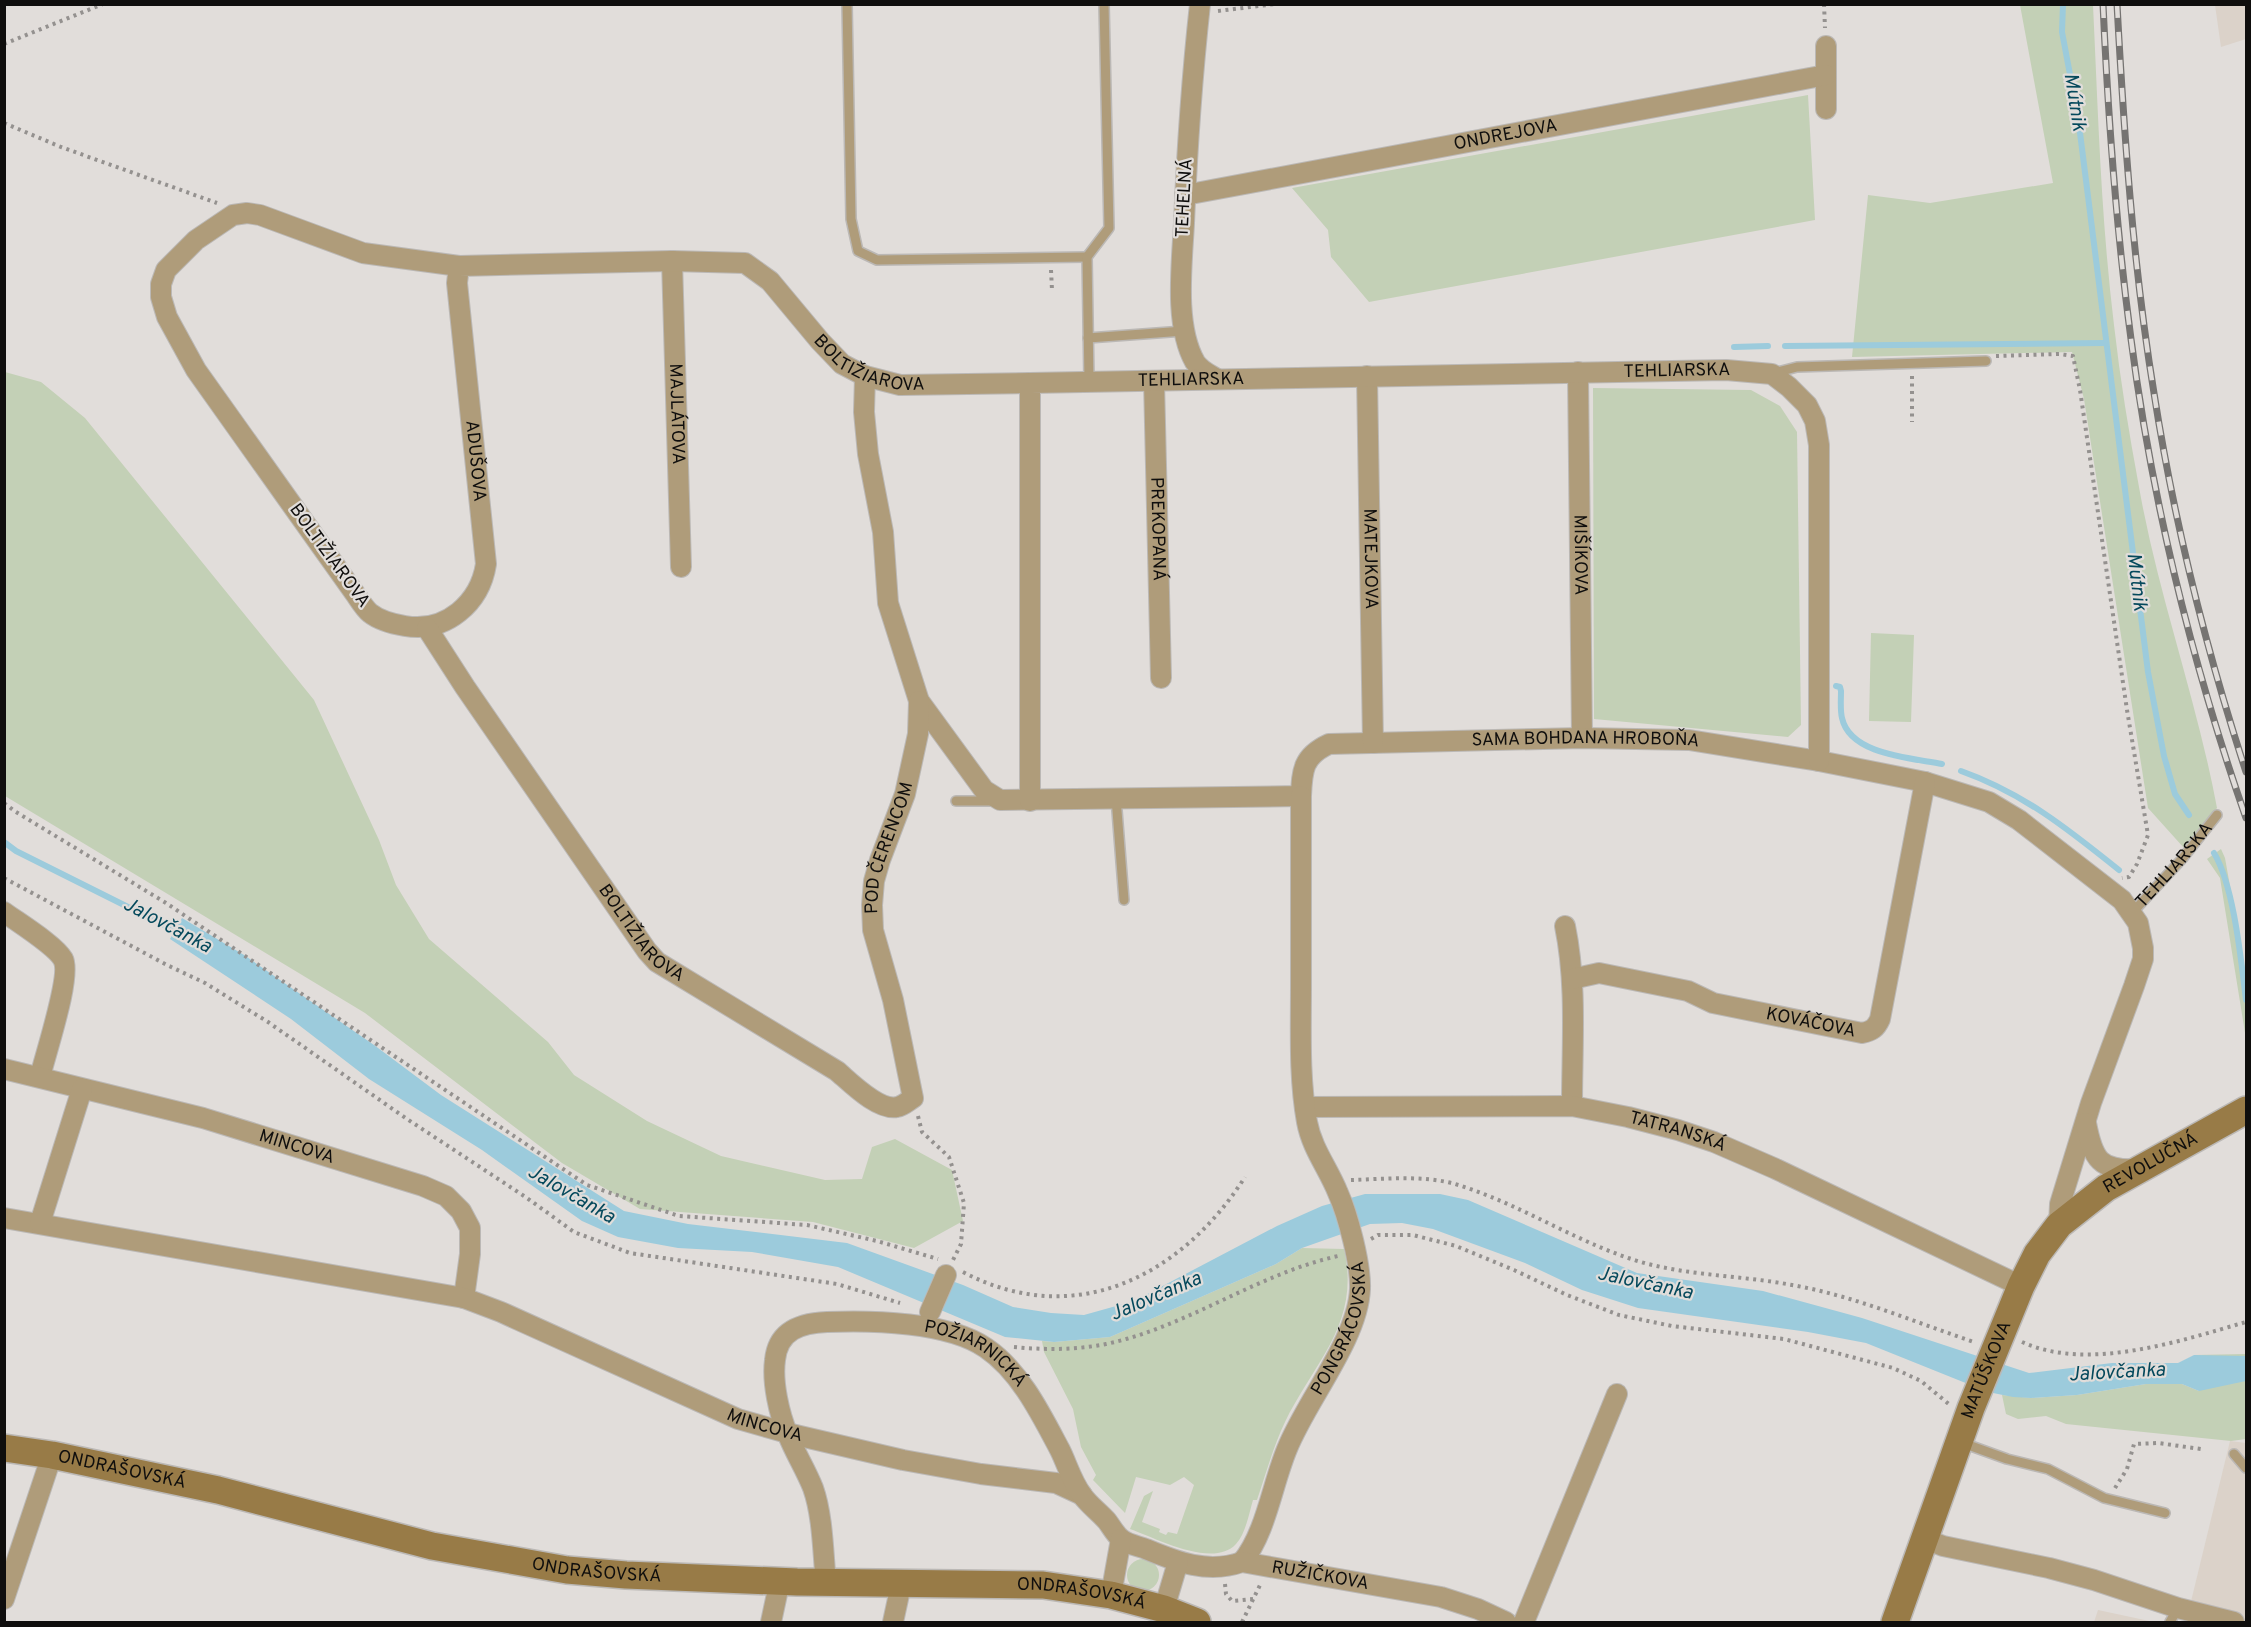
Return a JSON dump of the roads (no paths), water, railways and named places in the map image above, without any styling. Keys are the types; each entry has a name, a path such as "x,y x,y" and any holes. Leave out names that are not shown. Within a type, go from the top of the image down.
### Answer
{"street":[{"name":"TEHELNÁ","path":"1199,9 1185,195 1181,303 1185,331 1196,363 1202,370 1217,379"},
{"path":"1826,46 1826,110"},
{"name":"ONDREJOVA","path":"1185,195 1826,75"},
{"name":"BOLTIŽIAROVA","path":"459,266 363,254 260,215 248,213 233,215 196,240 166,270 161,284 160,297 167,317 196,370 369,612 382,620 398,625 427,628 465,687 647,951 657,962 837,1071 876,1102 890,1108 913,1098"},
{"path":"459,266 672,261"},
{"name":"BOLTIŽIAROVA","path":"672,261 745,263 770,281 842,364 865,376 900,385 1030,383"},
{"name":"MAJLÁTOVA","path":"672,261 681,567"},
{"name":"ADUŠOVA","path":"427,628 452,619 465,606 483,580 486,564 457,283 459,266"},
{"name":"TEHLIARSKA","path":"1030,383 1726,370 1772,374"},
{"name":"MIŠÍKOVA","path":"1578,372 1582,738"},
{"path":"1772,374 1807,405 1815,421 1819,445 1819,761"},
{"name":"POD ČERENCOM","path":"865,376 864,412 868,454 883,532 888,603 919,701 984,790 1000,800"},
{"name":"MATEJKOVA","path":"1367,376 1374,743"},
{"name":"PREKOPANÁ","path":"1154,381 1161,678"},
{"path":"1030,383 1030,801"},
{"name":"POD ČERENCOM","path":"913,1098 893,1000 873,930 872,905 874,881 880,860 905,794 918,734 919,701"},
{"name":"SAMA BOHDANA HROBOŇA","path":"1300,796 1301,777 1305,765 1311,755 1329,744 1582,738 1689,740 1819,761 1925,782 1989,802 2019,820 2115,893 2132,913"},
{"name":"KOVÁČOVA","path":"1572,979 1599,974 1688,990 1713,1002 1862,1033 1870,1032 1876,1028 1880,1019 1925,782"},
{"path":"1000,800 1300,796"},
{"name":"PONGRÁCOVSKÁ","path":"1235,1564 1257,1538 1294,1433 1345,1338 1356,1313 1360,1291 1360,1277 1342,1187 1316,1153 1305,1107 1301,1047 1300,796"},
{"path":"4,912 56,951 65,964 64,986 40,1077"},
{"path":"2059,1225 2060,1204 2086,1121 2143,959 2141,935 2132,913"},
{"path":"1565,926 1571,951 1572,1106"},
{"name":"MINCOVA","path":"4,1069 82,1089 134,1099 203,1118 423,1186 446,1196 461,1211 470,1228 470,1254 464,1298"},
{"path":"40,1223 82,1089"},
{"name":"TATRANSKÁ","path":"1305,1107 1572,1106 1658,1125 1714,1142 2021,1286"},
{"name":"REVOLUČNÁ","path":"2059,1225 2106,1188 2247,1110"},
{"path":"2086,1121 2092,1147 2100,1162 2116,1170 2138,1169"},
{"name":"MINCOVA","path":"4,1218 464,1298 501,1312 738,1419 903,1460 981,1474 1056,1483 1082,1495"},
{"name":"MATÚŠKOVA","path":"1895,1623 1958,1441 1964,1408 1992,1343 2037,1254 2059,1225"},
{"path":"930,1312 949,1270"},
{"name":"POŽIARNICKÁ","path":"826,1583 813,1490 787,1433 775,1380 775,1360 779,1343 793,1328 817,1322 892,1322 963,1337 987,1348 1021,1384 1082,1495 1121,1539 1178,1562"},
{"path":"1524,1623 1617,1394"},
{"name":"ONDRAŠOVSKÁ","path":"4,1448 52,1455 218,1490 432,1546 567,1570 626,1575 826,1583 1033,1585 1110,1594 1164,1609 1197,1623"},
{"path":"4,1599 52,1455"},
{"path":"1110,1594 1121,1539"},
{"path":"1925,1539 1943,1546 2049,1568 2094,1580 2174,1615 2234,1623"},
{"path":"1164,1609 1178,1562"},
{"name":"RUŽIČKOVA","path":"1178,1562 1194,1566 1235,1564 1441,1597 1478,1609 1506,1623"},
{"path":"771,1623 780,1580"},
{"path":"893,1623 901,1585"}],"lane":[{"path":"847,4 851,219 858,251 877,260 1087,257"},
{"path":"1089,381 1087,257 1109,228 1104,4"},
{"path":"1088,338 1185,331"},
{"name":"TEHLIARSKA","path":"1772,374 1797,367 1986,361"},
{"path":"1116,798 1124,900"},
{"path":"956,801 1000,800"},
{"name":"TEHLIARSKA","path":"2132,913 2182,859 2217,815"},
{"path":"1958,1441 2007,1459 2048,1469 2110,1500 2165,1513"},
{"path":"2234,1454 2247,1468"}],"water":[{"path":"182,918 244,955 374,1045 441,1095 624,1211 688,1224 847,1243 963,1285 1013,1307 1084,1315 1134,1301 1277,1226 1322,1206 1365,1194 1440,1194 1468,1200 1637,1273 1763,1291 1862,1318 2029,1373 2112,1363 2178,1363 2194,1355 2246,1356 2246,1381 2199,1391 2182,1384 2146,1384 2077,1395 2013,1397 1988,1392 1866,1343 1808,1332 1638,1308 1582,1290 1525,1263 1433,1229 1402,1223 1370,1224 1302,1248 1276,1264 1110,1337 1054,1342 1005,1337 838,1267 752,1252 678,1248 618,1237 582,1221 482,1150 369,1079 291,1019 170,939"}],"waterway":[{"name":"Mútnik","path":"2063,4 2062,32 2078,117 2148,672 2164,756 2175,794 2189,815"},
{"name":"Mútnik","path":"1785,346 2105,343"},
{"name":"Mútnik","path":"1734,347 1768,346"},
{"path":"1836,686 1840,687 1841,691 1842,718 1847,730 1857,740 1884,753 1942,764"},
{"path":"1961,771 2025,801 2063,826 2119,870"},
{"name":"Jalovčanka","path":"4,842 16,851 182,934"},
{"name":"Mútnik","path":"2214,853 2221,867 2232,903 2246,1000"}],"railway":[{"path":"2103,4 2110,130 2121,255 2131,339 2150,460 2191,641 2226,760 2246,818"},
{"path":"2117,4 2135,248 2162,441 2192,585 2246,772"}]}
